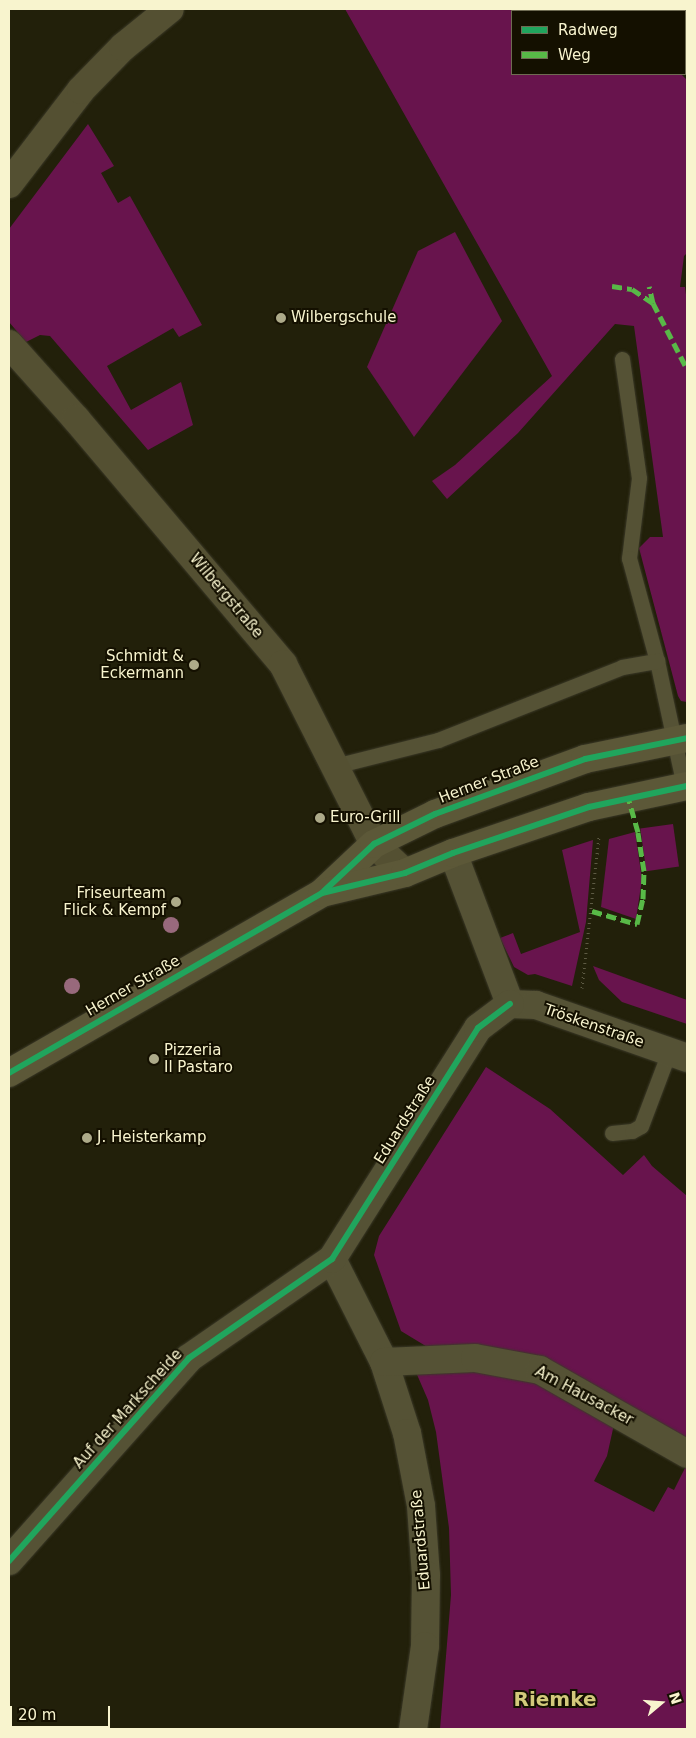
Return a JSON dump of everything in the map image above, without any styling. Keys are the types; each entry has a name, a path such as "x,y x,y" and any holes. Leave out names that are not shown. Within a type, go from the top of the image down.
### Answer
{"main road":[{"name":"Herner Straße","path":"9,1073 322,893 374,844 435,814 585,759 680,739"},
{"name":"Herner Straße","path":"322,893 405,872 453,853 589,807 686,786"}],"street":[{"path":"9,184 81,90 123,47 170,9"},
{"name":"Wilbergstraße","path":"9,344 108,456 283,664 374,844 405,872"},
{"path":"453,853 510,1004"},
{"name":"Tröskenstraße","path":"510,1004 536,1006 678,1055"},
{"name":"Eduardstraße","path":"413,1729 425,1646 426,1576 422,1526 407,1433 384,1362 332,1259 478,1028 510,1004"},
{"name":"Auf der Markscheide","path":"9,1561 189,1358 332,1259"},
{"name":"Am Hausacker","path":"384,1362 475,1358 540,1370 687,1454"}],"lane":[{"path":"622,359 639,478 629,558 680,739 686,786"},
{"path":"335,766 438,740 622,667 657,661"},
{"path":"612,1133 632,1131 641,1126 678,1055"}],"path":[{"path":"577,1020 601,842 589,807"}],"shaded area":[{"path":"345,9 623,9 624,10 511,10 511,75 682,75 687,80 687,253 684,256 680,287 685,287 687,302 687,702 681,701 678,696 639,548 650,537 663,537 634,326 615,324 518,433 447,499 432,481 455,465 552,376"},
{"path":"88,124 114,166 101,173 118,203 130,196 202,325 179,337 173,328 107,366 131,410 181,382 193,425 148,450 50,336 40,335 26,342 9,322 9,229"},
{"path":"455,232 502,321 414,437 367,367 418,251"},
{"path":"673,824 679,867 646,871 640,829"},
{"path":"635,832 642,879 636,919 601,907 609,839"},
{"path":"593,840 586,922 572,986 535,974 528,975 514,967 500,938 513,933 521,954 580,932 562,850"},
{"path":"593,966 687,1000 687,1024 622,1002 599,980"},
{"path":"486,1067 550,1109 623,1175 644,1155 652,1166 687,1196 687,1439 577,1382 429,1348 401,1331 374,1255 379,1236"},
{"path":"456,1369 526,1376 615,1420 607,1456 594,1481 654,1512 668,1487 674,1490 687,1464 687,1729 440,1729 451,1595 449,1528 436,1432 428,1400 415,1370"}],"marked path":[{"path":"612,286 632,289 653,303 649,286"},
{"path":"653,303 687,369"},
{"path":"592,911 637,924 643,899 644,871 638,832 628,798"}],"cycle path":[{"path":"324,891 374,844 435,814 585,759 687,738"},
{"path":"9,1073 322,893 405,873 453,853 589,807 687,786"},
{"path":"9,1561 189,1358 332,1259 478,1028 510,1004"}],"place":[{"name":"Wilbergschule","path":"281,318"},
{"name":"Schmidt & Eckermann","path":"194,665"},
{"name":"Euro-Grill","path":"320,818"},
{"name":"Friseurteam Flick & Kempf","path":"176,902"},
{"name":"Pizzeria Il Pastaro","path":"154,1059"},
{"name":"J. Heisterkamp","path":"87,1138"}],"district":[{"name":"Riemke","path":"555,1699"}]}
